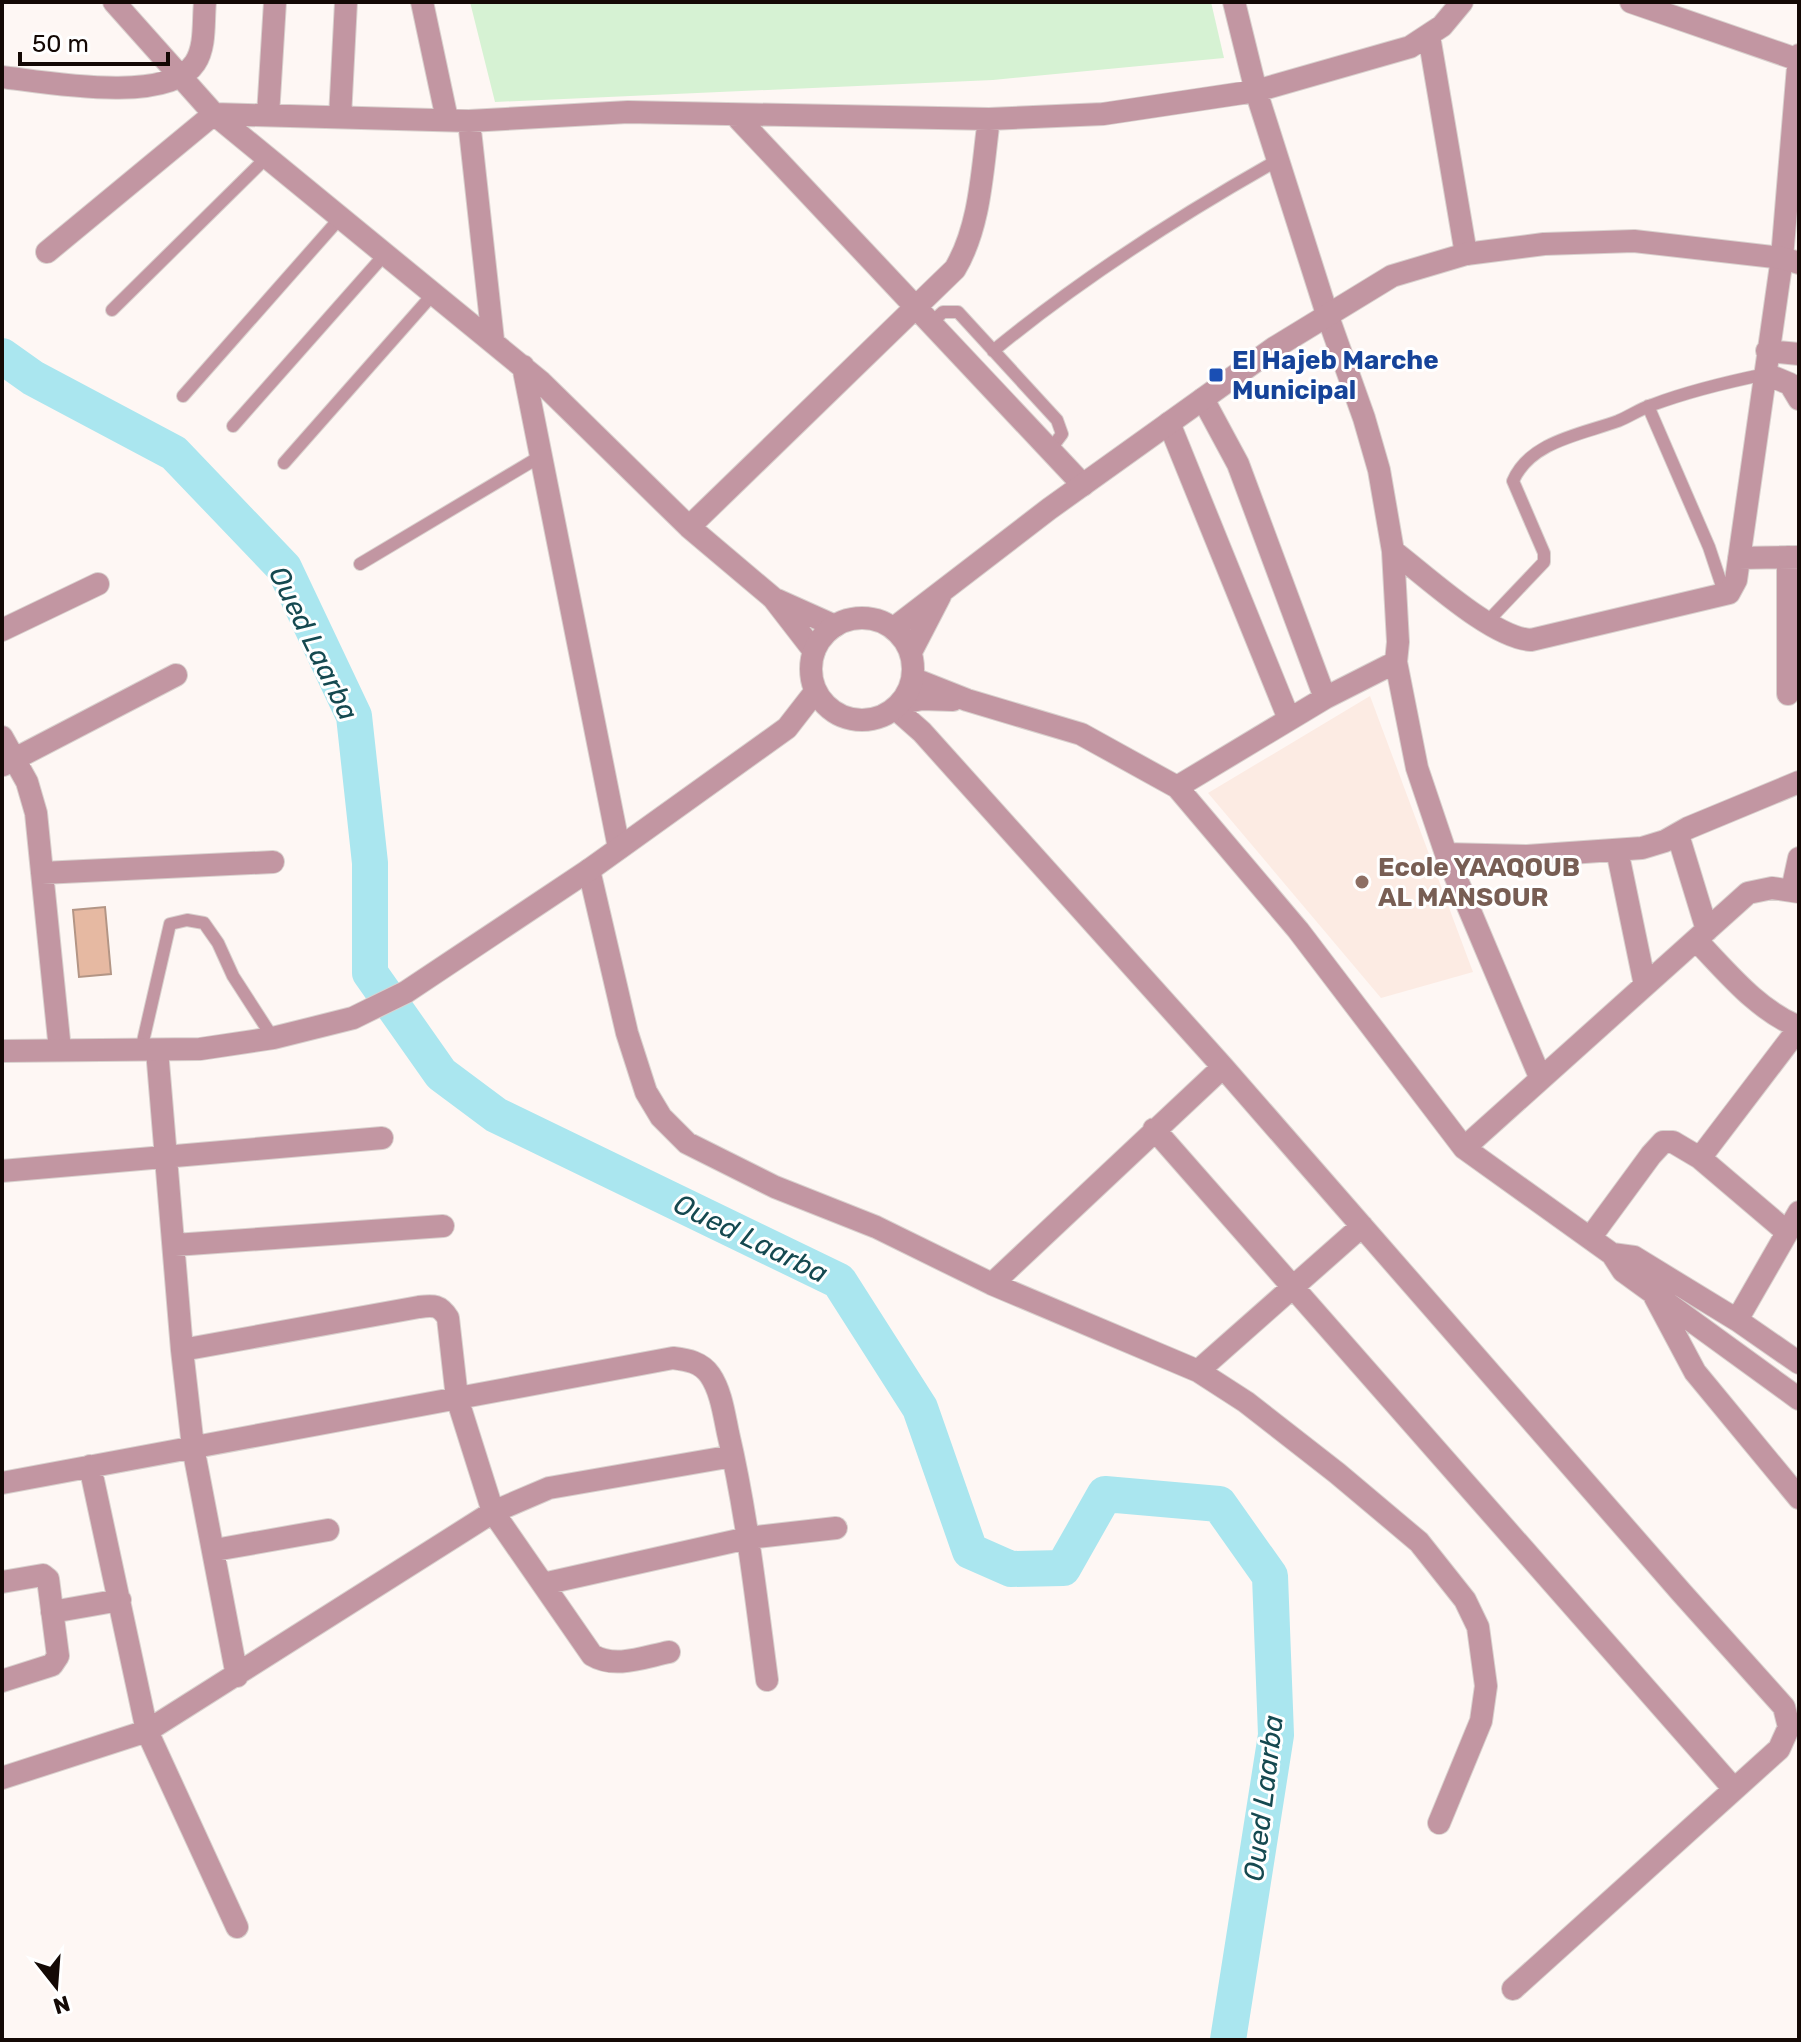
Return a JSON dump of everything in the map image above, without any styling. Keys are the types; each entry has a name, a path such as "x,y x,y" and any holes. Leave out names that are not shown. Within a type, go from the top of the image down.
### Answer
{"street":[{"path":"114,2 214,114 523,366 689,527 773,598 814,651"},
{"path":"134,2 134,25"},
{"path":"2,77 92,88 160,84 181,78 197,60 201,49 205,2"},
{"path":"268,115 275,2"},
{"path":"340,117 346,2"},
{"path":"422,2 458,120 493,340"},
{"path":"1234,2 1256,91 1379,470 1393,551 1398,642 1396,662 1417,768 1446,854 1540,1077"},
{"path":"47,252 214,114 458,120 628,112 989,119 1103,114 1256,91 1410,47 1442,26 1462,2"},
{"path":"1393,551 1487,622 1506,634 1531,640 1583,625 1725,595 1733,587 1766,362 1791,260 1799,58 1631,2"},
{"path":"1429,36 1466,254"},
{"path":"735,115 1083,485"},
{"path":"689,527 955,269 965,251 974,221 989,119"},
{"path":"894,628 1169,423 1327,314 1392,276 1466,254 1544,244 1634,241 1791,260"},
{"path":"1766,362 1799,354"},
{"path":"1766,362 1790,384 1799,399"},
{"path":"523,366 619,848"},
{"path":"1203,399 1238,464 1325,698"},
{"path":"1169,423 1289,719"},
{"path":"1739,558 1793,557 1788,694"},
{"path":"4,624 98,584"},
{"path":"911,652 943,591"},
{"path":"773,598 835,626"},
{"path":"899,706 914,679 911,652 894,628 880,620 849,620 822,637 814,651 811,678 815,692 824,705 836,714 851,720 867,721 922,699 967,700"},
{"path":"1177,787 1325,698 1396,662"},
{"path":"8,762 176,675"},
{"path":"914,679 967,700 1081,734 1177,787 1298,930 1464,1148 1612,1254 1623,1271 1799,1399"},
{"path":"2,1051 200,1049 273,1038 353,1018 406,992 589,870 787,728 815,692"},
{"path":"899,706 1223,1067 1784,1707 1789,1727 1779,1749 1513,1989"},
{"path":"787,728 836,714"},
{"path":"2,737 8,762 33,797 60,1050"},
{"path":"1446,854 1527,856 1657,844 1799,782"},
{"path":"1678,835 1702,935 1762,1006 1799,1028 1700,1158"},
{"path":"1617,850 1645,985"},
{"path":"1464,1148 1748,893 1772,888 1795,891 1799,858"},
{"path":"42,873 273,862"},
{"path":"589,870 627,1033 646,1092 661,1117 687,1143 775,1187 876,1227 992,1284 1198,1371 1269,1420 1419,1542 1465,1600 1478,1627 1486,1686 1481,1721 1439,1823"},
{"path":"149,1050 166,1157 193,1447 237,1676"},
{"path":"992,1284 1223,1067"},
{"path":"1154,1129 1734,1789"},
{"path":"2,1171 382,1138"},
{"path":"1590,1238 1663,1142 1673,1142 1700,1158 1787,1232"},
{"path":"1737,1320 1799,1212"},
{"path":"175,1245 443,1226"},
{"path":"1198,1371 1362,1226"},
{"path":"1612,1254 1634,1257 1737,1320 1799,1363"},
{"path":"1652,1293 1695,1372 1799,1498"},
{"path":"182,1350 433,1305 442,1308 448,1318 457,1398 493,1512 592,1655 617,1662 669,1652"},
{"path":"2,1483 673,1358 693,1360 709,1373 718,1391 748,1538 767,1680"},
{"path":"2,1778 147,1731 493,1512 549,1488 733,1456"},
{"path":"90,1466 147,1731 237,1927"},
{"path":"543,1584 748,1538 836,1528"},
{"path":"215,1550 328,1530"},
{"path":"2,1582 43,1575 51,1584 58,1656 55,1663 2,1681"},
{"path":"52,1612 120,1600"}],"lane":[{"path":"112,310 267,157"},
{"path":"993,351 1057,299 1133,247 1278,160"},
{"path":"183,396 341,217"},
{"path":"233,426 386,253"},
{"path":"284,463 434,293"},
{"path":"931,323 943,312 954,310 993,351 1057,420 1062,434 1050,450"},
{"path":"1487,622 1544,562 1544,553 1515,489 1515,476 1540,451 1590,428 1717,384 1766,362"},
{"path":"1648,406 1709,547 1725,595"},
{"path":"360,564 541,456"},
{"path":"149,1050 170,924 187,920 204,923 218,943 233,976 273,1038"}],"shaded area":[{"name":"Ecole YAAQOUB AL MANSOUR","path":"1370,696 1473,972 1381,998 1208,793"}],"green space":[{"path":"470,2 1211,2 1224,58 993,80 495,102"}],"building":[{"path":"105,907 111,974 79,977 73,910"}],"waterway":[{"name":"Oued Laarba","path":"2,356 33,378 174,453 284,568 354,716 370,863 370,973 441,1074 496,1115 839,1281 920,1408 970,1551 1011,1569 1063,1568 1105,1494 1219,1504 1270,1576 1276,1735 1228,2040"}],"place":[{"name":"El Hajeb Marche Municipal","path":"1216,375"},
{"name":"Ecole YAAQOUB AL MANSOUR","path":"1362,882"}]}
